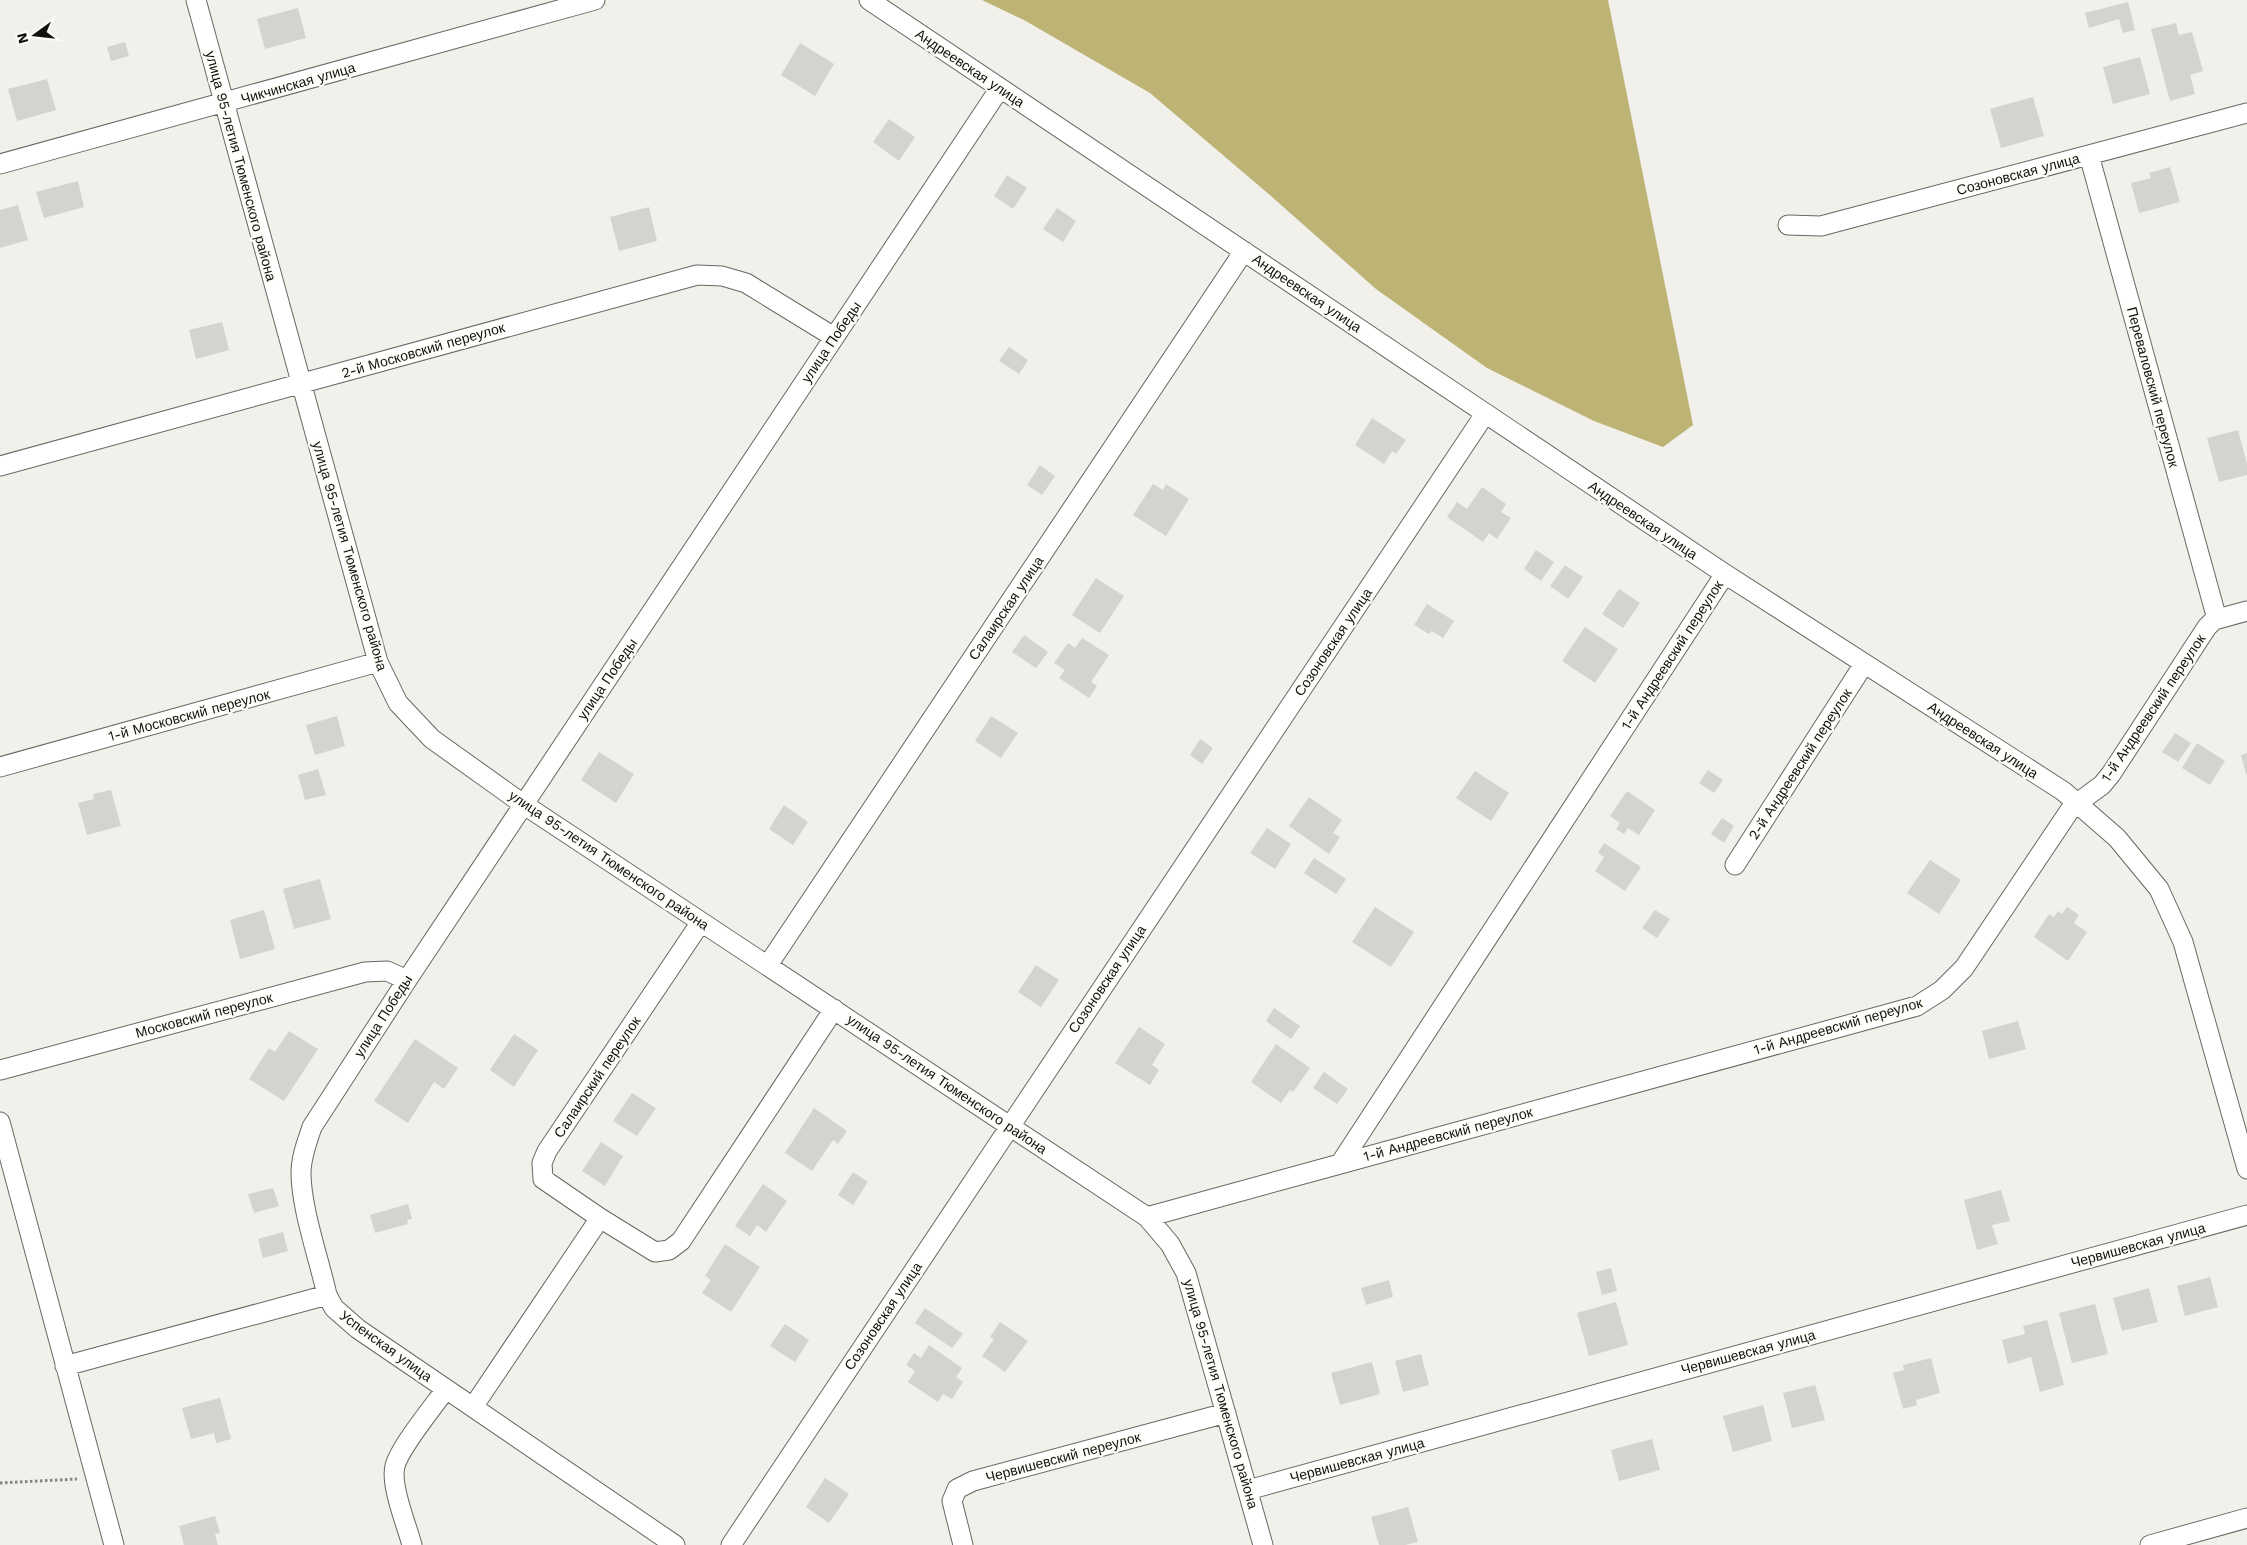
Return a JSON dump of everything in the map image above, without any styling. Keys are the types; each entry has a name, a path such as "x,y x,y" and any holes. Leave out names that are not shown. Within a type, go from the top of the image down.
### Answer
{"street":[{"name":"улица 95-летия Тюменского района","path":"196,0 378,662 398,703 432,739 523,804 1147,1216 1170,1244 1186,1273 1263,1545"},
{"name":"Чикчинская улица","path":"0,164 595,0"},
{"name":"Андреевская улица","path":"869,0 1725,574 2063,791 2117,838 2159,889 2183,942 2247,1169"},
{"name":"улица Победы","path":"328,1295 303,1195 301,1172 303,1152 312,1127 406,980 1000,88"},
{"name":"Созоновская улица","path":"1788,225 1821,226 2247,113"},
{"name":"Переваловский переулок","path":"2089,155 2217,619"},
{"name":"Салаирская улица","path":"768,965 1244,251"},
{"name":"2-й Московский переулок","path":"0,466 697,275 722,276 746,283 834,337"},
{"name":"Созоновская улица","path":"731,1545 1486,414"},
{"name":"1-й Андреевский переулок","path":"1340,1164 1725,574"},
{"path":"2217,619 2247,611"},
{"name":"1-й Андреевский переулок","path":"1147,1216 1917,1006 1942,990 1973,957 2072,807 2102,785 2111,774 2207,627 2217,619"},
{"name":"1-й Московский переулок","path":"0,767 378,662"},
{"name":"2-й Андреевский переулок","path":"1735,865 1864,664"},
{"name":"Салаирский переулок","path":"702,922 547,1152 542,1163 543,1179 600,1218 655,1252 669,1250 681,1241 834,1009"},
{"name":"Московский переулок","path":"0,1070 365,972 387,971 406,980"},
{"path":"0,1122 114,1545"},
{"name":"Червишевская улица","path":"1248,1490 2247,1215"},
{"path":"473,1408 600,1218"},
{"path":"66,1366 328,1295"},
{"name":"Успенская улица","path":"328,1295 334,1308 345,1320 675,1545"},
{"path":"412,1545 396,1486 395,1467 402,1452 446,1389"},
{"name":"Червишевский переулок","path":"963,1545 952,1501 957,1489 972,1481 1226,1413"},
{"path":"2150,1545 2247,1518"}],"path":[{"path":"0,1483 96,1478"}],"shaded area":[{"path":"982,0 1608,0 1693,425 1663,447 1594,421 1487,368 1376,289 1150,93 1024,20"}],"building":[{"path":"2128,2 2135,30 2123,33 2119,19 2089,28 2085,13"},
{"path":"298,8 306,38 265,49 257,19"},
{"path":"2176,23 2179,35 2192,32 2203,71 2190,75 2195,94 2170,101 2151,29"},
{"path":"125,42 129,56 111,61 107,47"},
{"path":"800,43 834,64 815,96 781,75"},
{"path":"2140,57 2150,94 2113,104 2103,67"},
{"path":"47,79 56,110 17,121 8,89"},
{"path":"2033,97 2044,136 2001,148 1990,109"},
{"path":"889,119 915,137 899,161 873,142"},
{"path":"2170,167 2180,202 2139,213 2131,183 2151,178 2149,173"},
{"path":"1007,175 1027,188 1013,209 994,196"},
{"path":"78,181 84,207 44,218 36,192"},
{"path":"18,205 28,240 0,248 0,210"},
{"path":"649,207 657,241 619,251 610,217"},
{"path":"1057,208 1076,221 1063,242 1043,229"},
{"path":"222,322 229,350 196,359 189,330"},
{"path":"1009,347 1028,360 1019,374 999,361"},
{"path":"1372,418 1406,440 1396,454 1392,451 1384,464 1355,445"},
{"path":"2238,430 2247,464 2247,475 2219,482 2207,438"},
{"path":"1040,465 1055,476 1042,495 1027,485"},
{"path":"1153,484 1163,490 1166,484 1189,499 1166,536 1133,515"},
{"path":"1482,487 1506,504 1501,512 1511,518 1497,539 1489,533 1483,542 1447,517 1457,502 1467,509"},
{"path":"1536,550 1554,562 1541,581 1524,569"},
{"path":"1565,565 1583,577 1568,599 1550,586"},
{"path":"1096,578 1124,596 1100,633 1072,615"},
{"path":"1619,589 1640,603 1623,628 1602,614"},
{"path":"1427,604 1454,621 1443,638 1432,631 1429,634 1414,625"},
{"path":"1585,627 1618,649 1595,683 1562,661"},
{"path":"1024,635 1048,652 1036,668 1012,652"},
{"path":"1082,638 1109,655 1091,682 1097,686 1089,698 1059,678 1065,670 1054,663 1068,643 1075,648"},
{"path":"337,716 345,746 315,755 306,725"},
{"path":"991,716 1018,733 1001,758 975,741"},
{"path":"2175,733 2191,743 2178,762 2162,752"},
{"path":"1200,739 1213,748 1202,764 1190,755"},
{"path":"2197,743 2225,761 2210,785 2182,768"},
{"path":"599,752 634,774 616,803 581,780"},
{"path":"2247,753 2247,773 2246,774 2241,755"},
{"path":"318,769 326,795 305,800 298,775"},
{"path":"1708,770 1723,780 1714,793 1699,783"},
{"path":"1475,771 1509,793 1491,821 1456,798"},
{"path":"111,790 121,826 87,835 78,803 94,799 93,794"},
{"path":"1627,791 1655,810 1639,835 1628,828 1624,834 1616,829 1620,823 1610,816"},
{"path":"1309,797 1342,820 1333,833 1340,837 1329,854 1289,826"},
{"path":"784,805 808,822 793,845 769,829"},
{"path":"1722,818 1734,826 1724,843 1711,834"},
{"path":"1267,828 1291,844 1275,869 1250,853"},
{"path":"1604,843 1641,867 1625,891 1595,871 1604,857 1598,853"},
{"path":"1314,858 1346,879 1336,894 1304,873"},
{"path":"1930,860 1961,880 1939,914 1907,893"},
{"path":"320,879 331,919 294,929 283,889"},
{"path":"1375,907 1414,932 1391,967 1352,942"},
{"path":"2067,907 2079,915 2074,923 2087,932 2068,961 2034,937 2049,914 2054,917 2058,911 2062,914"},
{"path":"264,910 275,949 240,959 230,920"},
{"path":"1655,910 1670,919 1657,938 1642,928"},
{"path":"1036,965 1059,980 1041,1007 1018,992"},
{"path":"1274,1008 1300,1026 1291,1039 1266,1021"},
{"path":"2018,1021 2026,1049 1989,1059 1982,1031"},
{"path":"1139,1027 1165,1044 1152,1065 1159,1070 1150,1085 1115,1063"},
{"path":"289,1031 318,1049 284,1101 249,1079 269,1048 275,1052"},
{"path":"514,1034 538,1050 514,1087 490,1070"},
{"path":"415,1039 458,1068 444,1089 434,1082 408,1123 374,1101"},
{"path":"1276,1044 1310,1068 1293,1092 1290,1090 1281,1103 1251,1082"},
{"path":"1324,1072 1348,1089 1337,1104 1313,1088"},
{"path":"632,1093 656,1108 637,1136 613,1121"},
{"path":"814,1108 847,1131 838,1144 833,1140 812,1171 785,1153"},
{"path":"601,1142 623,1156 605,1186 582,1171"},
{"path":"853,1172 868,1182 853,1205 838,1195"},
{"path":"763,1184 787,1201 766,1232 757,1225 750,1236 735,1226"},
{"path":"273,1188 279,1206 254,1213 248,1194"},
{"path":"2001,1190 2010,1221 1992,1225 1998,1244 1977,1250 1964,1200"},
{"path":"408,1204 412,1219 407,1220 408,1224 375,1233 370,1215"},
{"path":"283,1232 288,1251 263,1258 258,1239"},
{"path":"725,1244 760,1267 731,1312 702,1293 711,1280 705,1276"},
{"path":"1611,1268 1617,1291 1602,1295 1596,1272"},
{"path":"2210,1277 2218,1307 2185,1316 2177,1286"},
{"path":"1389,1280 1393,1297 1366,1305 1361,1288"},
{"path":"2149,1288 2158,1322 2122,1331 2113,1298"},
{"path":"1616,1302 1628,1345 1589,1356 1577,1313"},
{"path":"2095,1304 2108,1354 2072,1363 2059,1313"},
{"path":"925,1308 963,1334 952,1348 915,1323"},
{"path":"2047,1320 2064,1385 2040,1392 2031,1357 2008,1364 2002,1340 2025,1334 2023,1326"},
{"path":"1000,1322 1028,1341 1005,1372 982,1356 994,1339 990,1337"},
{"path":"785,1324 809,1340 795,1362 770,1346"},
{"path":"929,1345 962,1368 956,1377 963,1382 952,1399 943,1394 938,1402 908,1382 915,1371 906,1365 914,1353 921,1358"},
{"path":"1421,1354 1429,1385 1403,1392 1395,1361"},
{"path":"1931,1358 1940,1393 1916,1400 1917,1405 1903,1409 1893,1373 1904,1370 1903,1365"},
{"path":"1372,1362 1380,1394 1340,1405 1331,1373"},
{"path":"1815,1385 1825,1420 1792,1428 1783,1393"},
{"path":"220,1398 231,1439 216,1443 214,1433 191,1439 182,1408"},
{"path":"1763,1405 1772,1441 1733,1452 1723,1416"},
{"path":"1652,1439 1660,1470 1619,1481 1611,1450"},
{"path":"825,1478 849,1494 829,1523 806,1507"},
{"path":"1408,1507 1418,1542 1405,1545 1379,1545 1371,1517"},
{"path":"215,1516 220,1533 215,1534 218,1545 184,1545 179,1526"}]}
